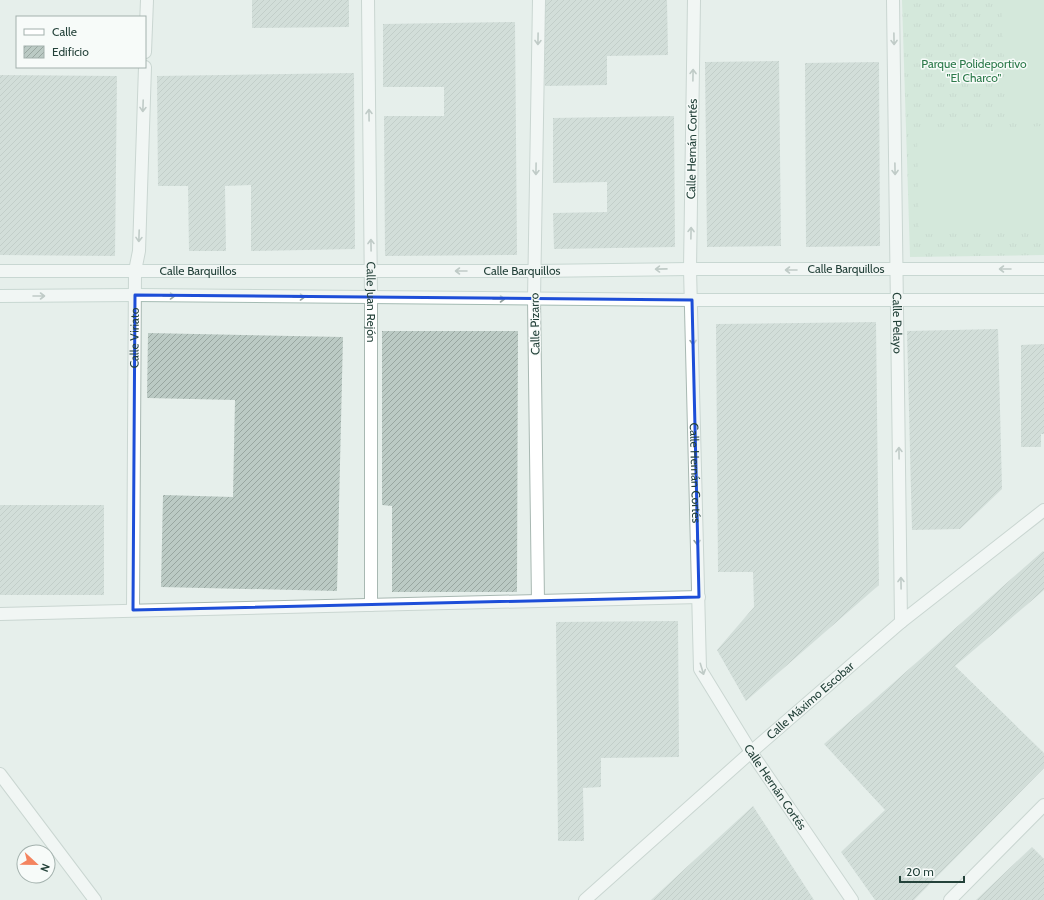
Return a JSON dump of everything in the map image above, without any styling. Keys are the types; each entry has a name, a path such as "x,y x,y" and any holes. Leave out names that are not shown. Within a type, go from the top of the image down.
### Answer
{"street":[{"path":"146,26 147,0"},
{"name":"Calle Juan Rejón","path":"368,0 371,271 371,605"},
{"name":"Calle Pizarro","path":"538,601 534,299 539,0"},
{"name":"Calle Hernán Cortés","path":"694,0 690,269 692,300 700,669 751,752 852,900"},
{"name":"Calle Pelayo","path":"893,0 901,622"},
{"name":"Calle Viriato","path":"133,610 135,271 139,251 144,68"},
{"name":"Calle Barquillos","path":"0,271 1044,269"},
{"name":"Calle Barquillos","path":"0,296 135,295 692,300 1044,300"},
{"name":"Calle Máximo Escobar","path":"585,900 751,752 901,622 1044,510"},
{"path":"0,614 699,597"},
{"path":"0,774 95,900"},
{"path":"950,900 1044,804"}],"highlighted area":[{"path":"135,295 692,300 699,597 133,610"}],"green space":[{"name":"Parque Polideportivo \"El Charco\"","path":"902,0 1044,0 1044,255 910,257"},
{"path":"1001,0 1044,0 1044,120 1007,122"},
{"path":"1044,126 1044,232 919,234 917,128 1008,128"}],"building":[{"path":"252,0 349,0 349,27 252,28"},
{"path":"544,0 667,0 668,55 607,56 607,85 545,86"},
{"path":"515,22 517,255 385,256 384,116 444,116 444,87 383,87 383,24"},
{"path":"779,61 781,246 707,247 705,62"},
{"path":"879,62 880,246 806,247 805,63"},
{"path":"354,73 355,249 251,251 251,185 225,186 226,251 189,251 188,186 158,186 157,76"},
{"path":"0,75 117,76 115,256 0,255"},
{"path":"674,116 675,247 554,249 553,213 607,212 607,182 553,183 553,118"},
{"path":"876,322 879,585 746,701 717,650 754,607 753,572 718,572 716,324"},
{"path":"998,329 1002,489 960,529 912,530 907,331"},
{"path":"382,331 518,331 517,592 392,592 392,506 382,505"},
{"path":"148,333 343,337 337,591 161,587 163,495 233,497 235,400 147,398"},
{"path":"1044,344 1044,434 1041,434 1041,447 1021,447 1021,345"},
{"path":"0,505 104,505 104,595 0,595"},
{"path":"1043,551 1044,590 955,666 1044,753 1044,768 914,900 875,900 841,852 885,810 824,744"},
{"path":"678,621 679,757 601,758 601,787 583,788 584,841 558,841 556,622"},
{"path":"753,806 814,900 651,900"},
{"path":"1032,847 1044,859 1044,900 976,900"}]}
